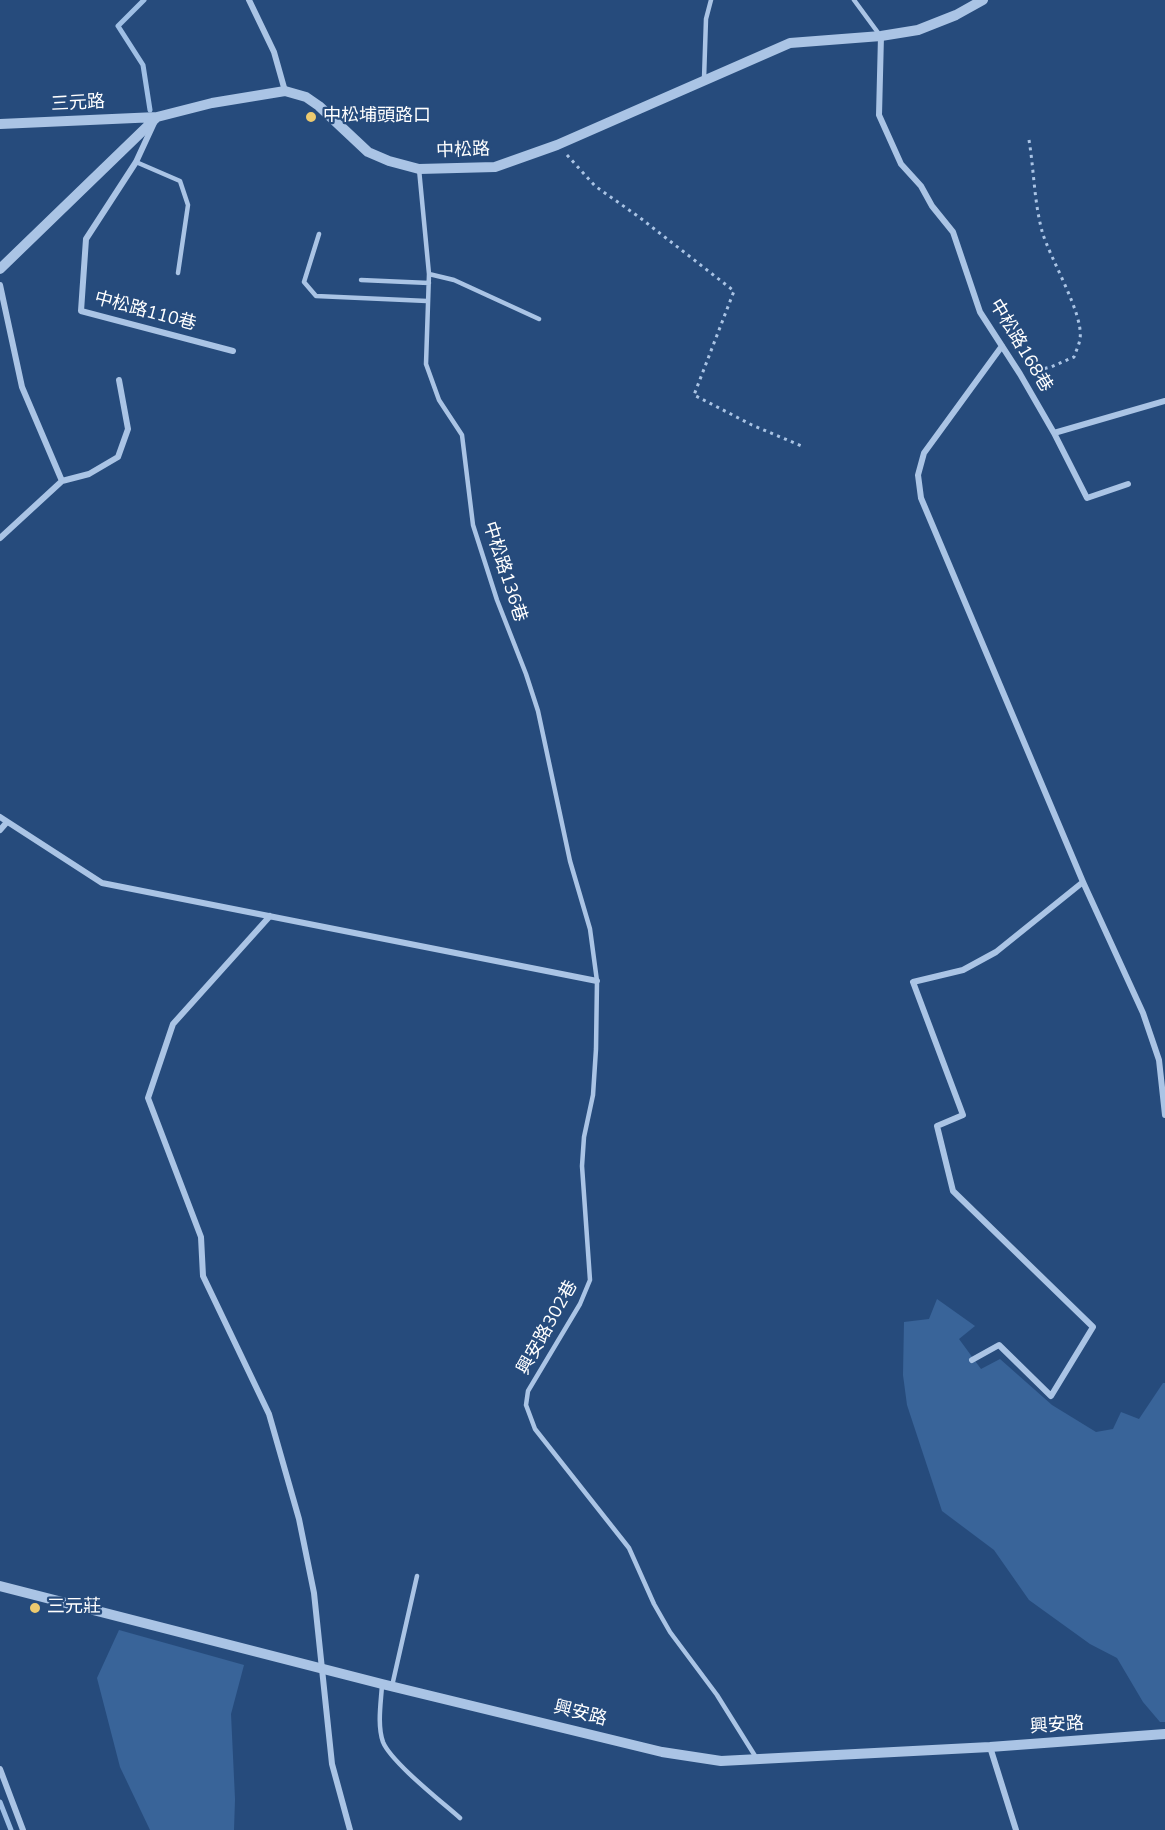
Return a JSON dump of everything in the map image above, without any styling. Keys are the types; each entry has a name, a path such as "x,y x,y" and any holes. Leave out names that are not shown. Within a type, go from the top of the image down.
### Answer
{"street":[{"path":"0,269 157,117 212,103 285,91 274,52 249,0"},
{"name":"中松路","path":"285,91 306,97 319,106 368,152 389,161 419,169 495,167 557,145 790,43 881,36 918,30 956,15 983,0"},
{"name":"中松路168巷","path":"881,36 879,115 901,164 921,186 932,206 953,232 980,312 1020,374 1087,498 1128,484"},
{"name":"三元路","path":"0,124 157,117"},
{"name":"中松路110巷","path":"157,117 136,162 86,238 81,311 233,351"},
{"path":"0,285 22,387 62,481"},
{"path":"1002,346 924,453 918,475 921,498 1083,882 1143,1013 1159,1060 1165,1115"},
{"path":"0,538 62,481 89,474 118,457 128,429 119,380"},
{"path":"1054,434 1165,401"},
{"path":"0,817 102,882 597,981"},
{"path":"0,830 7,822"},
{"path":"972,1360 999,1345 1051,1396 1093,1327 953,1191 937,1126 963,1115 913,982 963,970 996,952 1083,882"},
{"path":"270,916 173,1024 148,1098 201,1237 203,1276 269,1414 300,1519 314,1593 332,1764 350,1830"},
{"name":"興安路","path":"0,1586 387,1685 662,1752 721,1761 990,1747 1165,1734"},
{"path":"990,1747 1016,1830"},
{"path":"0,1769 23,1830"}],"lane":[{"path":"704,79 706,19 711,0"},
{"path":"854,0 881,36"},
{"path":"136,162 180,181 188,205 178,273"},
{"name":"中松路136巷","path":"419,169 429,274 426,364 439,400 462,435 472,525 538,711 570,861 590,929 597,981"},
{"path":"319,234 304,282 316,296 427,301"},
{"path":"429,274 454,280 539,319"},
{"path":"362,280 429,283"},
{"name":"興安路302巷","path":"597,981 593,1095 584,1137 582,1166 590,1280 580,1304 528,1391 526,1405 535,1430 629,1548 654,1604 670,1632 717,1695 758,1760"},
{"path":"417,1576 387,1685 381,1722 383,1741 392,1756 460,1818"}],"path":[{"path":"1020,374 1051,367 1074,357 1080,339 1079,322 1042,232 1034,191 1033,162 1029,140"},
{"path":"557,145 595,186 734,291 694,395 752,425 804,447"}],"shaded area":[{"path":"937,1299 975,1326 959,1339 981,1369 1000,1359 1052,1405 1096,1432 1113,1429 1121,1412 1139,1419 1165,1383 1165,1722 1160,1722 1143,1702 1117,1658 1090,1644 1029,1600 994,1550 942,1511 907,1405 903,1375 904,1322 929,1319"},
{"path":"119,1630 244,1665 231,1714 235,1799 234,1830 150,1830 120,1767 97,1678"}],"waterway":[{"path":"144,0 118,26 143,65 150,110"},
{"path":"0,1802 11,1830"}],"place":[{"name":"中松埔頭路口","path":"311,117"},
{"name":"三元莊","path":"35,1608"}]}
